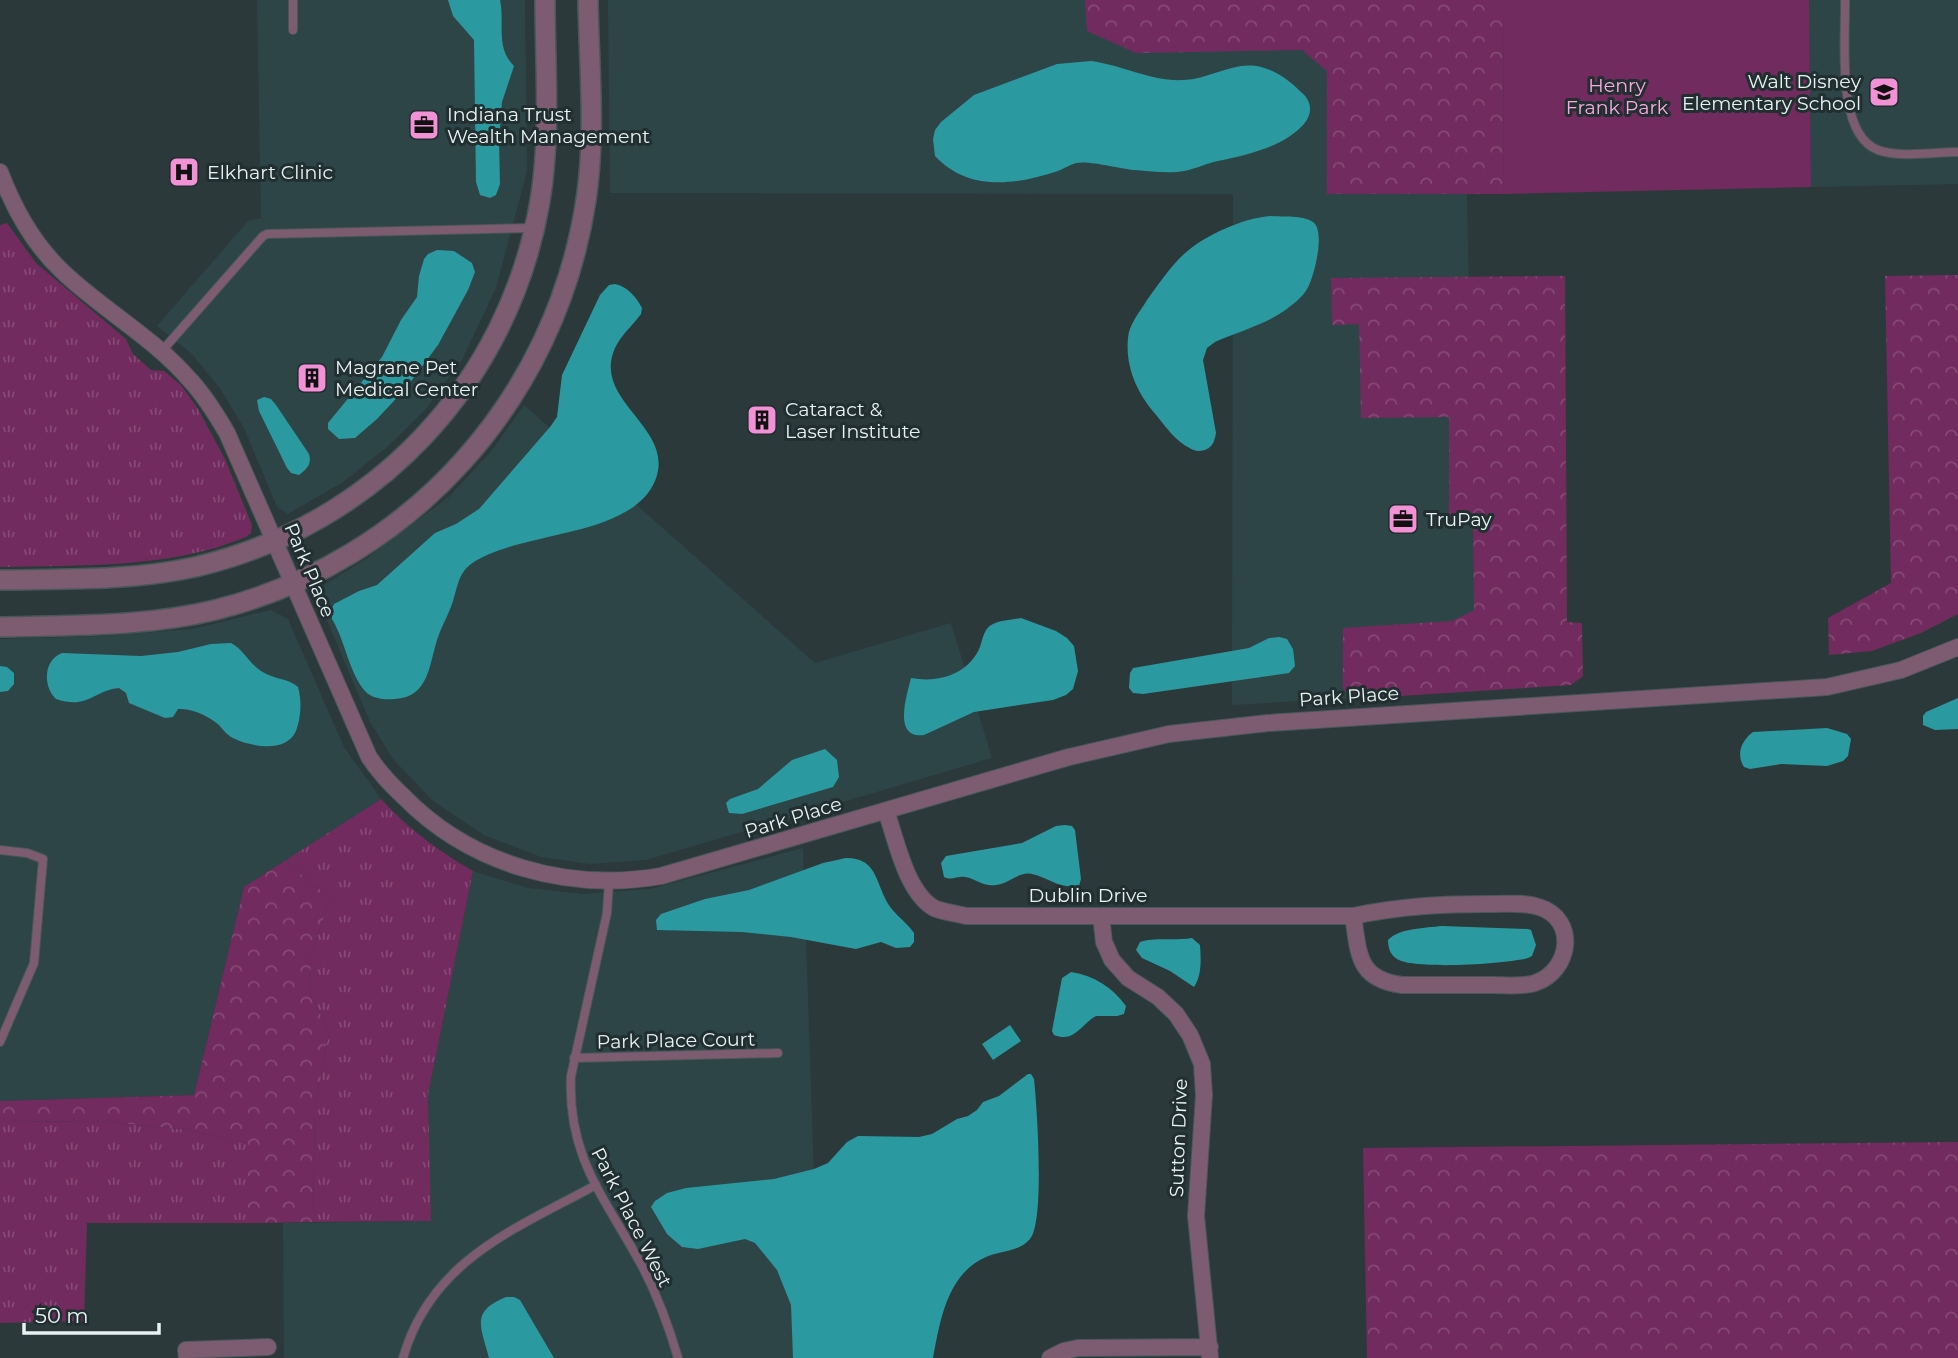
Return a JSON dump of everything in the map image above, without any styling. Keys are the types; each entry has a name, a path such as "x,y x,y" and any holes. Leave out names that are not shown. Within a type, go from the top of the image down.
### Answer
{"street":[{"path":"0,580 147,575 237,556 319,520 372,484 436,424 487,351 509,308 535,228 543,178 545,138 545,0"},
{"path":"0,626 125,624 216,610 293,584 330,566 373,539 444,482 498,420 527,376 556,316 573,264 586,202 590,153 588,0"},
{"name":"Park Place","path":"0,172 23,223 55,263 189,378 221,423 369,757 391,785 422,816 458,841 501,861 536,873 575,880 609,882 661,876 1069,757 1169,734 1268,723 1827,687 1901,670 1958,647"},
{"name":"Dublin Drive","path":"886,811 910,879 919,894 934,908 966,915 1353,916 1426,904 1520,904 1541,907 1554,918 1562,928 1566,940 1565,954 1557,969 1534,984 1385,983 1371,975 1360,960 1353,916"},
{"name":"Sutton Drive","path":"1101,915 1104,942 1112,960 1128,978 1158,997 1176,1014 1190,1035 1202,1064 1204,1095 1196,1216 1210,1353"},
{"path":"187,1358 187,1350 268,1347"},
{"path":"1049,1358 1064,1350 1078,1348 1210,1353"}],"lane":[{"path":"293,0 293,30"},
{"path":"1845,0 1849,113 1864,141 1877,150 1897,153 1958,152"},
{"path":"161,352 267,234 535,228"},
{"path":"0,850 27,853 43,859 34,964 0,1042"},
{"name":"Park Place West","path":"609,882 607,913 574,1058 570,1099 574,1132 585,1166 644,1270 668,1324 678,1358"},
{"name":"Park Place Court","path":"574,1058 778,1053"},
{"path":"404,1358 409,1339 426,1306 446,1279 482,1248 596,1185"}],"shaded area":[{"path":"257,0 525,0 527,171 496,288 462,360 425,410 386,448 343,482 288,514 277,507 244,428 221,390 192,354 157,326 248,221 261,218"},
{"path":"608,0 1504,0 1503,194 1467,194 1476,691 1232,705 1233,194 610,193"},
{"name":"Walt Disney Elementary School","path":"1809,0 1958,0 1958,184 1811,187"},
{"path":"524,405 815,663 951,623 992,758 646,860 589,864 541,857 484,835 433,801 393,759 370,722 318,599 324,585 367,558 450,496 493,449"},
{"path":"271,610 288,619 344,747 381,799 244,887 194,1095 0,1101 0,639 105,636 192,629"},
{"path":"803,848 820,1358 284,1358 283,1223 430,1221 428,1095 473,871 528,888 583,894 650,889"}],"green space":[{"path":"1085,0 1504,0 1503,194 1327,194 1327,71 1302,50 1136,53 1087,31"},
{"name":"Henry Frank Park","path":"1504,0 1809,0 1811,187 1503,194"},
{"path":"7,223 36,263 126,339 133,354 151,370 164,371 181,385 198,409 225,459 252,525 251,533 246,537 186,555 156,560 94,565 0,567 0,225"},
{"path":"1958,275 1958,614 1921,633 1872,651 1829,655 1828,618 1891,583 1885,276"},
{"path":"1565,276 1567,622 1582,623 1583,676 1571,685 1353,699 1343,689 1343,628 1452,621 1474,610 1473,521 1449,520 1449,417 1361,418 1359,324 1332,325 1331,278"},
{"path":"381,799 424,839 473,871 428,1095 431,1221 313,1222 315,1108 329,1032 310,994 311,957 331,896 314,886 286,860"},
{"path":"286,860 314,886 331,896 311,957 310,994 329,1032 315,1108 313,1222 248,1223 247,1143 189,1130 100,1121 0,1122 0,1101 194,1095 244,887"},
{"path":"100,1121 189,1130 248,1143 248,1223 87,1223 84,1321 0,1323 0,1122"},
{"path":"1958,1142 1958,1358 1367,1358 1363,1148"}],"water":[{"path":"448,0 500,0 504,51 514,66 502,102 500,184 496,195 490,198 480,195 476,182 474,40 453,16"},
{"path":"1091,61 1172,80 1194,79 1242,66 1261,67 1278,74 1297,88 1307,99 1310,111 1304,124 1286,139 1252,153 1182,171 1135,170 1082,162 1025,180 993,182 963,176 948,168 935,156 935,130 974,95 1057,64"},
{"path":"1271,216 1304,218 1317,227 1319,244 1313,275 1307,289 1284,311 1207,348 1203,360 1216,433 1211,447 1197,451 1175,437 1150,408 1139,390 1129,360 1129,333 1147,300 1184,254 1225,229 1249,220"},
{"path":"437,250 454,251 472,263 475,272 468,290 438,345 406,388 355,438 339,439 328,429 328,423 382,357 401,320 417,297 424,259"},
{"path":"615,284 631,293 642,308 641,314 615,348 611,367 614,384 623,400 655,445 659,462 655,481 642,500 622,514 572,532 516,545 471,564 459,581 421,686 406,697 387,699 371,696 360,684 332,619 334,604 377,585 435,533 456,524 479,509 557,417 562,375 600,295 609,285"},
{"path":"264,397 271,399 276,405 309,454 308,466 299,475 291,473 287,468 259,411 257,400"},
{"path":"1021,618 1056,631 1074,646 1078,671 1073,689 1053,700 974,712 924,735 908,730 904,714 911,678 931,679 951,675 975,657 990,626"},
{"path":"1269,638 1287,639 1293,649 1295,666 1289,673 1143,694 1133,693 1129,688 1133,668 1249,648"},
{"path":"231,643 261,671 298,687 299,721 296,731 285,743 260,746 242,742 200,713 188,710 178,709 173,717 165,718 129,703 126,693 119,688 110,689 83,701 67,702 56,699 47,681 51,661 62,653 141,656"},
{"path":"0,666 7,667 14,673 14,684 8,691 0,692"},
{"path":"1958,698 1958,729 1935,730 1923,725 1926,712"},
{"path":"1827,728 1847,734 1851,739 1848,756 1843,761 1827,766 1781,764 1750,769 1744,767 1740,757 1745,739 1753,732"},
{"path":"825,749 837,760 839,777 833,787 742,814 729,813 726,803 730,799 758,789 792,760"},
{"path":"1056,826 1072,826 1075,830 1081,879 1079,886 1065,886 1027,874 991,885 965,877 944,877 941,863 946,856 1022,843"},
{"path":"846,858 857,859 871,868 891,908 914,933 914,942 910,947 896,948 881,942 856,949 791,937 742,932 657,930 656,920 661,914 705,899 749,890 823,863"},
{"path":"1442,926 1528,929 1531,930 1536,945 1532,956 1528,958 1482,964 1422,964 1397,959 1391,953 1388,940 1393,936 1413,929"},
{"path":"1192,938 1200,945 1201,956 1200,972 1194,987 1170,971 1142,958 1136,950 1140,942"},
{"path":"1071,972 1088,976 1109,988 1126,1006 1124,1014 1096,1016 1072,1035 1054,1035 1052,1031 1062,978"},
{"path":"1010,1025 1021,1041 993,1060 982,1044"},
{"path":"1028,1074 1034,1079 1038,1137 1039,1188 1035,1228 1026,1243 986,1257 962,1275 947,1300 933,1358 793,1358 791,1305 777,1270 755,1243 745,1239 698,1249 682,1247 667,1234 651,1207 667,1193 686,1188 774,1179 814,1169 828,1163 847,1142 858,1136 919,1137 932,1134 957,1119 968,1116 983,1102 999,1096"},
{"path":"506,1297 520,1300 554,1358 489,1358 481,1321 487,1308"}],"place":[{"name":"Walt Disney Elementary School","path":"1884,92"},
{"name":"Indiana Trust Wealth Management","path":"424,125"},
{"name":"Elkhart Clinic","path":"184,172"},
{"name":"Magrane Pet Medical Center","path":"312,378"},
{"name":"Cataract & Laser Institute","path":"762,420"},
{"name":"TruPay","path":"1403,519"}]}
